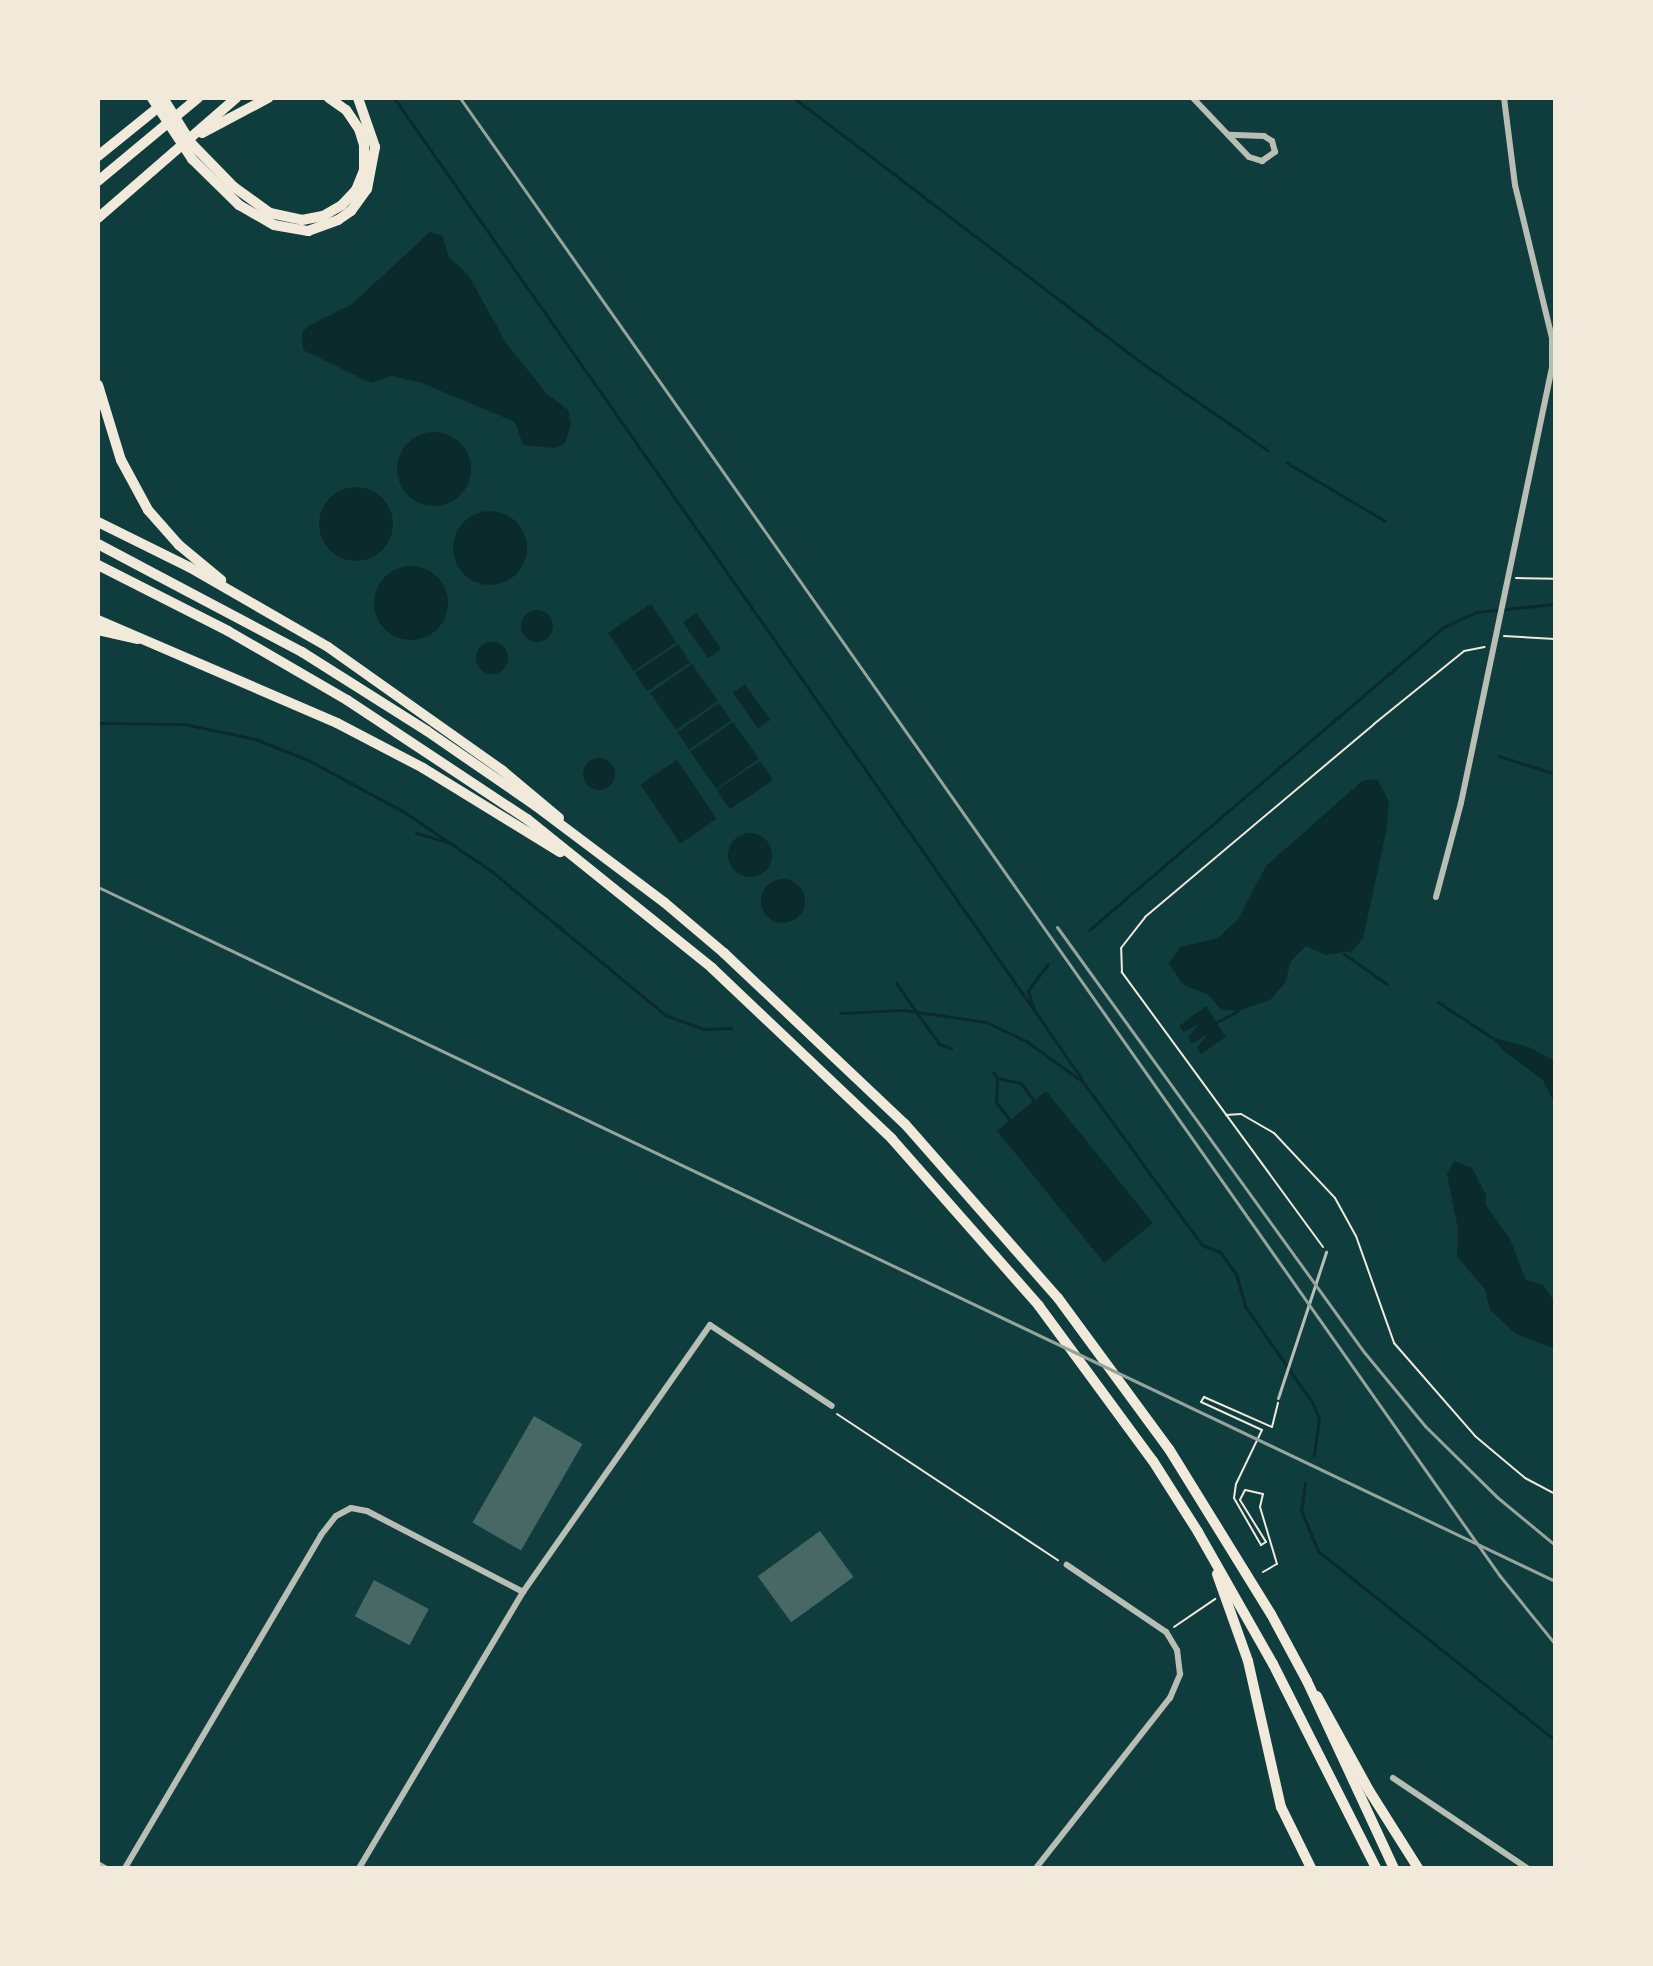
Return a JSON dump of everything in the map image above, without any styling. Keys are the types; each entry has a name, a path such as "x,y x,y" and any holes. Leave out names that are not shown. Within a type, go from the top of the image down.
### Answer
{"highway":[{"path":"152,98 175,137 257,218 291,231 324,227 351,211 367,189 375,147 358,98"},
{"path":"98,156 166,98 204,165 245,196 276,216 302,220 330,214 356,190 364,170 365,154 355,122 329,98"},
{"path":"98,181 198,98"},
{"path":"98,218 236,98"},
{"path":"193,138 268,98"},
{"path":"98,210 123,195"},
{"path":"98,385 121,460 148,510 179,545 237,594"},
{"path":"98,522 237,594 328,647 547,804 576,836"},
{"path":"98,544 302,652 451,747 576,836 713,943 846,1065 968,1193 1058,1298 1132,1396 1233,1548 1307,1681 1394,1868"},
{"path":"98,565 228,631 347,700 506,805 603,878 712,968 842,1088 932,1181 1016,1278 1153,1461 1198,1532 1298,1708 1376,1868"},
{"path":"98,620 300,705 375,742 603,878"},
{"path":"98,630 125,639 141,639"},
{"path":"1198,1532 1237,1623 1281,1807 1311,1868"},
{"path":"1307,1681 1328,1709 1370,1792 1418,1868"}],"street":[{"path":"1193,98 1253,160 1268,160 1275,152 1272,141 1264,136 1229,135"},
{"path":"1436,897 1461,803 1552,368 1552,338 1515,185 1504,98"},
{"path":"359,1868 523,1592 710,1325 832,1406"},
{"path":"125,1868 321,1535 343,1511 367,1511 523,1592"},
{"path":"1036,1868 1177,1686 1180,1661 1166,1632 1067,1565"},
{"path":"1393,1778 1527,1868"},
{"path":"98,1864 105,1868"}],"lane":[{"path":"1278,1398 1326,1252"}],"path":[{"path":"1510,578 1555,579"},
{"path":"1498,631 1555,639"},
{"path":"1326,1252 1122,972 1119,960 1127,937 1145,917 1374,724 1464,651 1494,647"},
{"path":"1225,1116 1241,1114 1274,1133 1335,1198 1356,1236 1394,1343 1475,1436 1525,1478 1555,1494"},
{"path":"1263,1572 1277,1564 1260,1507 1263,1494 1254,1489 1245,1490 1240,1500 1266,1542 1261,1545 1236,1503 1234,1490 1262,1430 1201,1402 1204,1397 1272,1427 1278,1398"},
{"path":"832,1406 830,1410 1058,1559"},
{"path":"1166,1632 1217,1598"}],"water":[{"path":"430,232 443,236 448,256 469,276 506,343 547,394 568,410 571,424 565,443 554,448 523,445 515,422 422,383 392,376 371,383 303,350 302,332 352,304"},
{"path":"427,432 441,432 455,438 465,448 471,469 469,483 455,500 441,506 427,506 413,500 403,490 397,476 397,462 403,448 413,438"},
{"path":"349,487 363,487 377,493 387,503 393,524 391,538 377,555 363,561 349,561 335,555 325,545 319,531 319,517 325,503 335,493"},
{"path":"483,511 497,511 511,517 521,527 527,548 525,562 511,579 497,585 483,585 469,579 459,569 453,555 453,541 459,527 469,517"},
{"path":"404,566 418,566 432,572 442,582 448,603 446,617 432,634 418,640 404,640 390,634 380,624 374,610 374,596 380,582 390,572"},
{"path":"651,604 677,642 634,671 608,633"},
{"path":"537,610 548,615 553,626 548,637 537,642 526,637 521,626 526,615"},
{"path":"696,613 721,649 708,658 683,622"},
{"path":"492,642 503,647 508,658 503,669 492,674 481,669 476,658 481,647"},
{"path":"678,644 690,662 647,691 635,673"},
{"path":"692,664 718,701 676,730 650,693"},
{"path":"745,684 770,720 758,729 733,693"},
{"path":"719,703 731,720 689,749 677,732"},
{"path":"733,722 759,759 716,789 690,752"},
{"path":"599,758 610,763 615,774 610,785 599,790 588,785 583,774 588,763"},
{"path":"677,760 717,819 680,843 641,785"},
{"path":"760,761 773,780 730,809 717,790"},
{"path":"1377,779 1389,801 1387,828 1363,938 1353,951 1325,955 1306,946 1291,961 1285,983 1270,1000 1238,1011 1222,1010 1208,995 1182,984 1169,963 1180,947 1218,938 1238,919 1266,866 1362,781"},
{"path":"750,833 765,840 772,855 765,870 750,877 735,870 728,855 735,840"},
{"path":"783,879 798,886 805,901 798,916 783,923 768,916 761,901 768,886"},
{"path":"1206,1006 1226,1037 1201,1054 1197,1048 1208,1034 1192,1043 1188,1037 1199,1024 1184,1032 1179,1026"},
{"path":"1491,1037 1529,1047 1555,1061 1555,1105 1543,1080 1505,1052"},
{"path":"1046,1091 1153,1223 1104,1263 997,1131"},
{"path":"1454,1161 1472,1168 1486,1195 1486,1205 1510,1239 1526,1280 1543,1285 1555,1303 1555,1349 1516,1334 1490,1310 1485,1289 1457,1257 1458,1229 1447,1174"}],"building":[{"path":"534,1416 582,1444 521,1551 472,1523"},
{"path":"820,1531 854,1577 791,1622 758,1576"},
{"path":"374,1580 429,1609 409,1645 355,1616"}],"waterway":[{"path":"394,98 1034,1010"},
{"path":"794,98 1139,361 1267,450"},
{"path":"1287,463 1385,521"},
{"path":"1089,930 1444,627 1476,612 1555,604"},
{"path":"98,723 184,724 255,739 308,760 404,812 490,870 665,1015 704,1029 731,1028"},
{"path":"1499,756 1555,774"},
{"path":"416,833 447,842"},
{"path":"1344,954 1387,984"},
{"path":"1048,964 1028,991 1034,1010 1081,1078"},
{"path":"896,983 939,1044 951,1048"},
{"path":"1438,1002 1491,1037"},
{"path":"840,1013 903,1010 986,1022 1026,1041 1083,1082 1202,1245 1220,1252 1236,1274 1245,1306 1313,1404 1319,1419 1314,1456"},
{"path":"1217,1022 1238,1011"},
{"path":"993,1072 997,1078 996,1102 1010,1120"},
{"path":"997,1078 1021,1083 1034,1101"},
{"path":"1305,1483 1301,1510 1318,1551 1555,1740"}],"railway":[{"path":"460,98 1500,1576 1555,1644"},
{"path":"98,887 1555,1581"},
{"path":"1057,927 1364,1352 1425,1426 1497,1497 1555,1545"}]}
